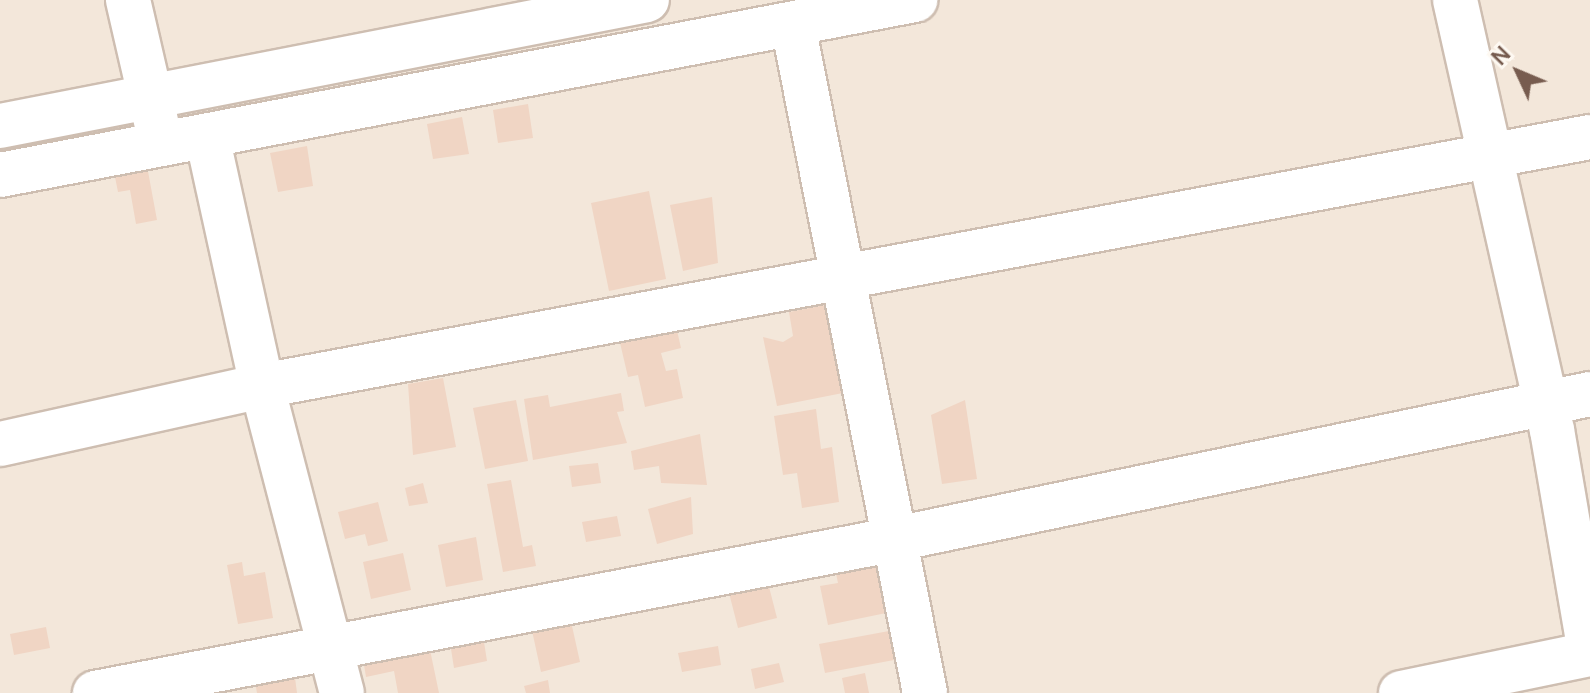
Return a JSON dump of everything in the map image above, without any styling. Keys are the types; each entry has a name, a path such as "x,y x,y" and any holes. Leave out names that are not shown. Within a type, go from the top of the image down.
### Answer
{"street":[{"path":"128,0 161,145"},
{"path":"0,126 647,0"},
{"path":"0,175 793,25 842,7 915,0"},
{"path":"1401,693 1590,653 1547,402 1455,0"},
{"path":"793,25 925,693"},
{"path":"207,136 262,386 333,646 342,693"},
{"path":"0,444 262,386 842,283 1590,137"},
{"path":"95,693 896,539 1590,394"}],"shaded area":[{"path":"0,0 1590,0 1590,693 0,693"}],"building":[{"path":"528,104 533,138 498,143 493,110"},
{"path":"462,117 469,154 433,159 427,124"},
{"path":"307,146 313,186 278,192 270,153"},
{"path":"147,166 157,220 136,224 130,190 118,192 114,172"},
{"path":"649,191 666,279 609,291 591,203"},
{"path":"712,197 718,263 683,271 670,205"},
{"path":"835,303 853,391 777,406 763,337 783,342 793,336 789,312"},
{"path":"674,317 681,348 661,353 666,371 677,369 683,398 645,407 638,375 628,377 617,330"},
{"path":"443,378 456,447 413,455 408,384"},
{"path":"621,393 624,411 617,412 627,443 533,460 524,399 548,395 550,407"},
{"path":"516,400 528,461 485,469 473,408"},
{"path":"965,400 977,479 942,484 931,415"},
{"path":"816,409 821,449 832,447 839,502 802,508 797,473 783,475 774,416"},
{"path":"700,434 707,485 661,483 659,466 634,470 631,451"},
{"path":"598,463 601,483 572,487 569,466"},
{"path":"511,480 523,547 532,545 536,566 503,572 487,484"},
{"path":"423,483 428,503 409,506 405,488"},
{"path":"691,497 693,534 657,544 648,509"},
{"path":"378,502 388,541 368,546 365,534 345,539 338,512"},
{"path":"617,516 621,536 586,542 582,522"},
{"path":"476,537 483,580 446,587 438,545"},
{"path":"403,553 411,590 371,599 363,562"},
{"path":"879,555 891,612 828,625 820,586 838,583 834,564"},
{"path":"242,562 244,576 265,572 273,618 238,624 227,565"},
{"path":"767,579 777,618 738,628 728,589"},
{"path":"570,617 580,662 541,672 531,626"},
{"path":"46,627 50,648 14,655 10,634"},
{"path":"889,631 894,660 825,673 819,644"},
{"path":"484,642 487,661 454,668 451,649"},
{"path":"429,645 439,693 398,693 394,671 366,677 363,659"},
{"path":"718,646 721,665 682,672 678,653"},
{"path":"779,663 784,682 755,689 751,669"},
{"path":"294,670 297,693 257,693 254,676"},
{"path":"865,673 869,693 845,693 842,678"},
{"path":"548,680 550,693 526,693 524,686"}]}
